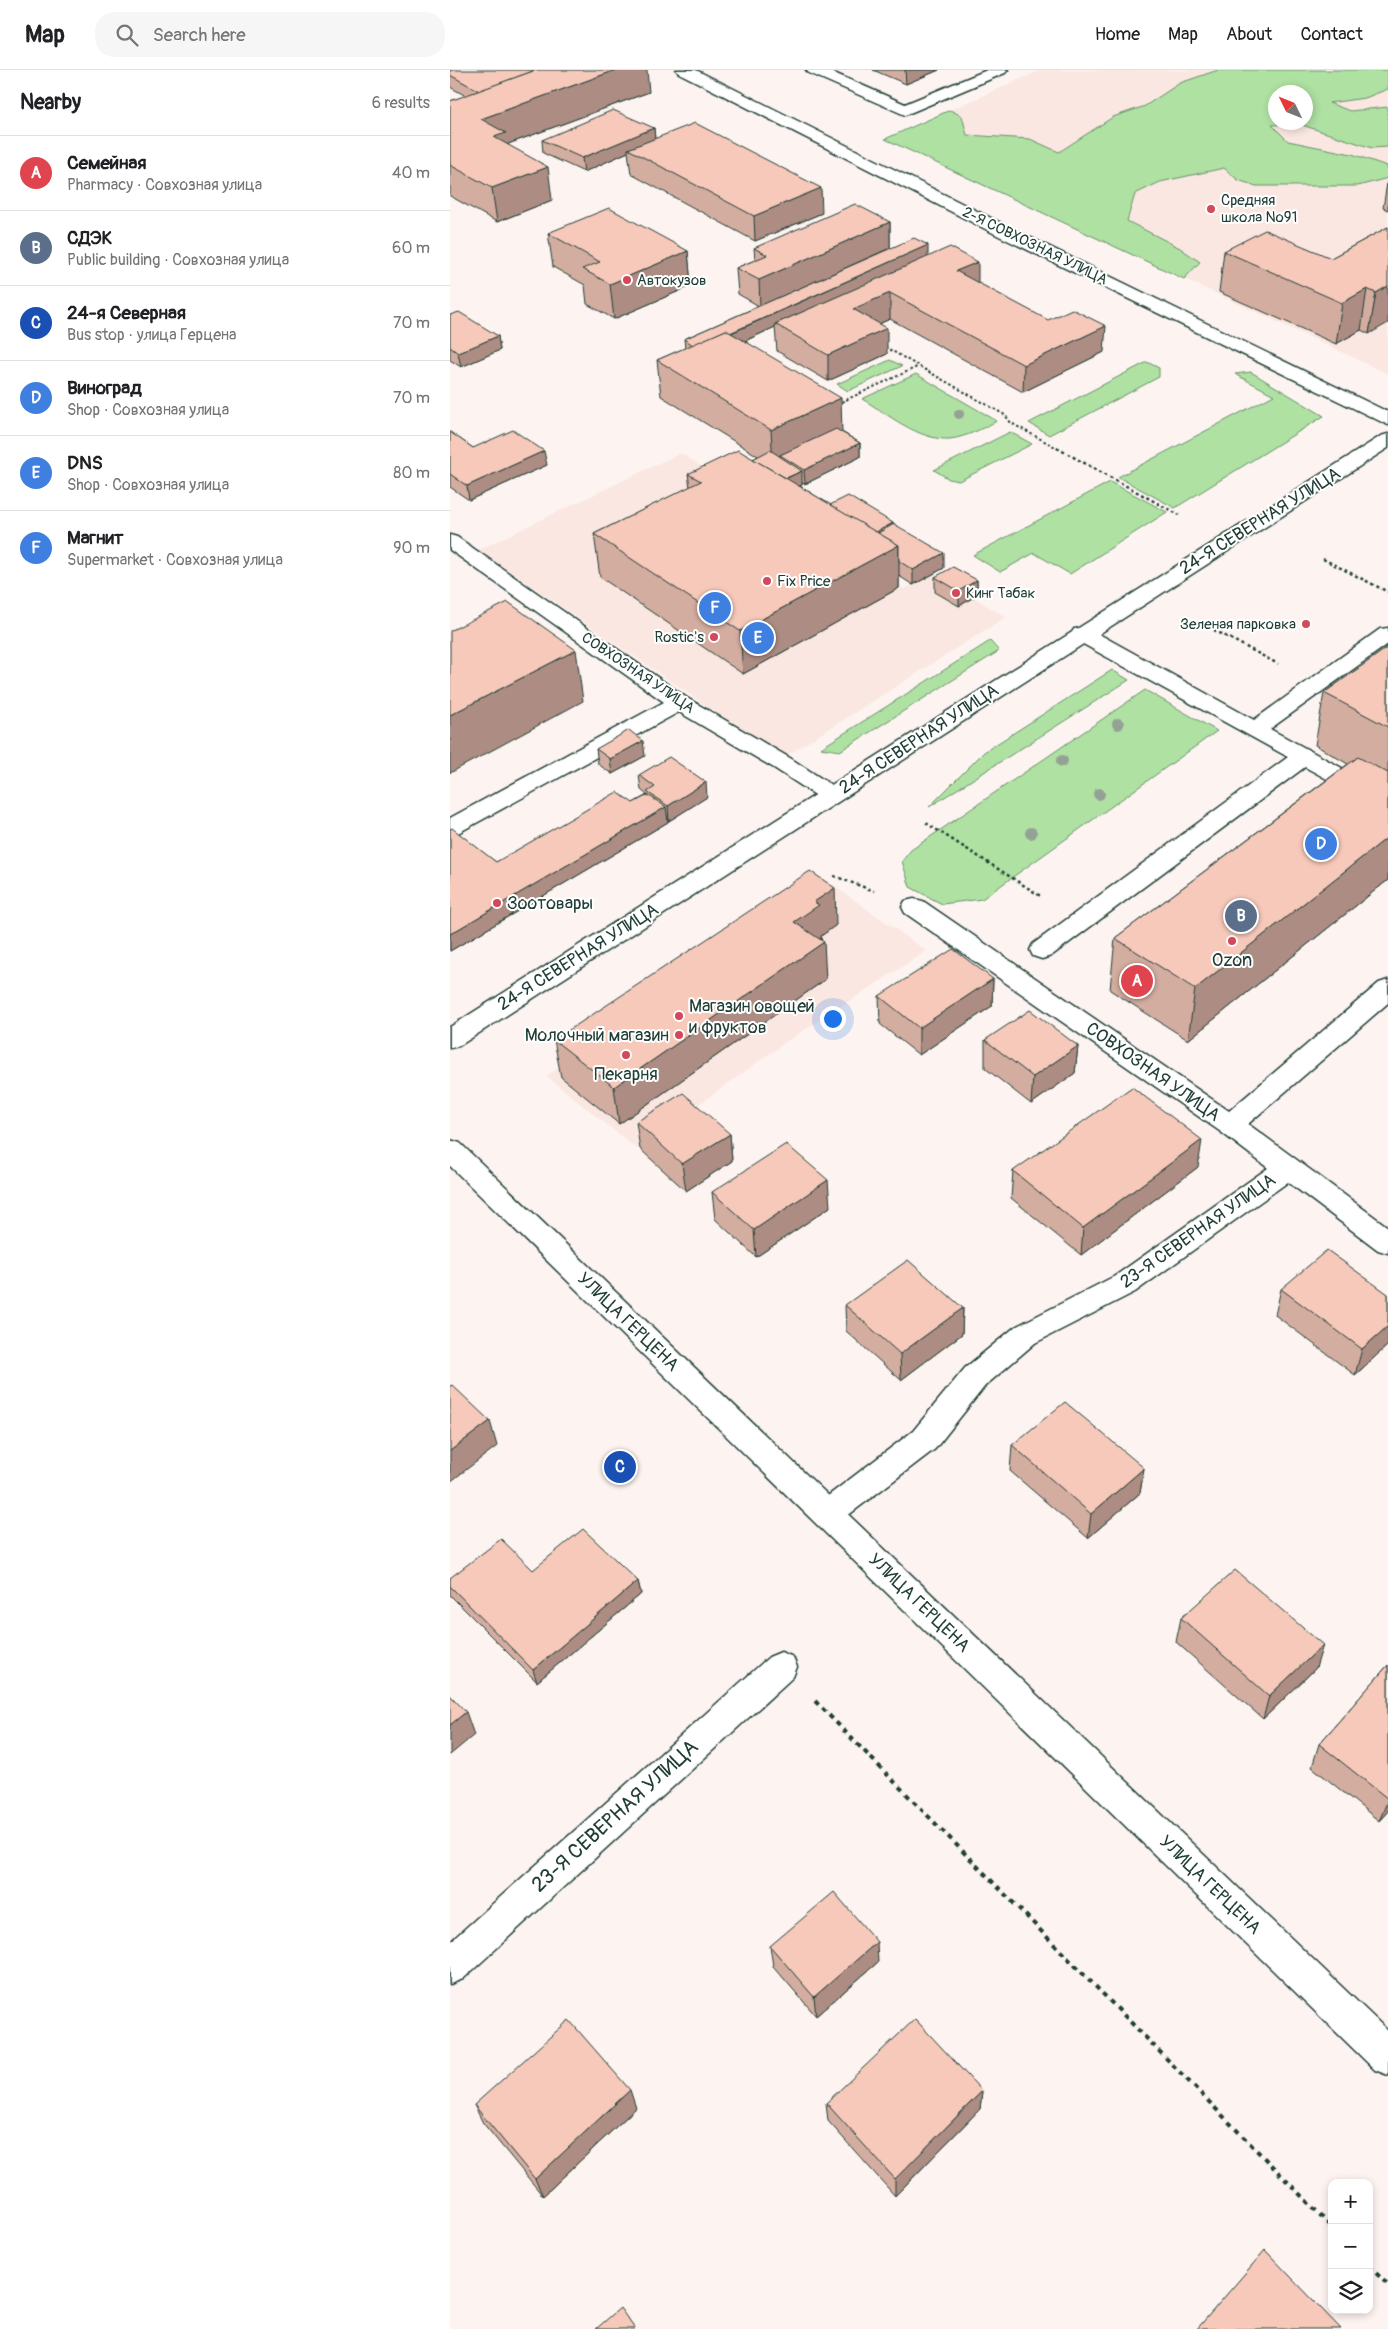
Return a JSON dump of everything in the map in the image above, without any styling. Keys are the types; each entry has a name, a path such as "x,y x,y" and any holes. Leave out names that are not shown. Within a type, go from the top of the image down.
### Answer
{"street":[{"name":"2-Я СОВХОЗНАЯ УЛИЦА","path":"684,70 1016,237 1388,419"},
{"path":"814,70 905,110 1000,70"},
{"name":"24-Я СЕВЕРНАЯ УЛИЦА","path":"450,1038 1388,440"},
{"name":"СОВХОЗНАЯ УЛИЦА","path":"450,541 679,703 782,763 831,795"},
{"path":"1082,634 1388,803"},
{"path":"1254,730 1388,634"},
{"path":"450,828 679,703"},
{"path":"1042,950 1303,757"},
{"name":"СОВХОЗНАЯ УЛИЦА","path":"914,906 1230,1125 1388,1242"},
{"path":"1230,1125 1388,989"},
{"name":"УЛИЦА ГЕРЦЕНА","path":"450,1150 1388,2057"},
{"name":"23-Я СЕВЕРНАЯ УЛИЦА","path":"827,1514 924,1440 975,1377 1025,1335 1125,1284 1288,1168"},
{"name":"23-Я СЕВЕРНАЯ УЛИЦА","path":"450,1966 781,1667"}],"path":[{"path":"884,347 1005,415 1011,423 1179,515"},
{"path":"832,406 918,366"},
{"path":"1323,559 1388,592"},
{"path":"1214,630 1317,684"},
{"path":"926,824 1080,922"},
{"path":"781,1667 1329,2224"},
{"path":"1372,2269 1388,2285"}],"shaded area":[{"name":"Средняя школа №91","path":"1041,70 1388,70 1388,374 885,139"},
{"path":"680,453 904,589 935,574 1006,617 783,758 478,550"},
{"path":"833,885 927,951 786,1042 637,1149 546,1076"}],"green space":[{"path":"1218,70 1388,70 1388,89 1365,98 1329,103 1350,111 1388,107 1388,147 1372,148 1313,129 1313,85 1268,85 1268,130 1277,130 1288,141 1352,154 1387,166 1388,178 1358,186 1256,186 1238,180 1224,168 1160,182 1135,194 1127,221 1180,248 1200,262 1184,279 885,139 950,110 962,116 967,135 1030,139 1059,152 1113,117 1145,106 1180,83"},
{"path":"890,360 902,366 848,391 837,384"},
{"path":"1147,362 1159,368 1159,377 1049,435 1029,423"},
{"path":"1251,372 1324,416 1175,508 1118,477 1274,395 1235,374"},
{"path":"916,374 997,421 963,436 950,439 938,438 915,431 862,399"},
{"path":"1010,432 1032,444 959,481 949,479 934,470"},
{"path":"1110,482 1167,512 1070,574 1034,553 1000,572 973,555"},
{"path":"990,641 999,651 840,751 821,748"},
{"path":"1112,670 1129,680 929,807 984,752"},
{"path":"1145,690 1217,731 982,899 942,904 910,887 902,861 911,850"}],"building":[{"path":"450,70 536,70 479,91 450,75"},
{"path":"536,70 616,70 481,119 506,133 494,137 548,167 492,188 450,165 450,101"},
{"path":"613,110 654,128 582,158 542,140"},
{"path":"695,123 821,188 754,216 628,149"},
{"path":"855,204 890,222 759,280 736,268 767,255 754,248"},
{"path":"609,208 688,251 610,284 582,269 600,262 548,233"},
{"path":"1388,227 1388,286 1376,293 1367,289 1342,303 1224,251 1265,230 1331,258"},
{"path":"914,238 928,245 730,333 726,330 693,345 684,339"},
{"path":"950,247 978,262 956,271 1048,320 1072,309 1106,326 1024,365 890,293 853,309 887,328 828,355 775,324"},
{"path":"459,312 498,336 458,353 450,347 450,315"},
{"path":"726,330 841,398 771,430 657,360"},
{"path":"836,429 860,443 804,470 780,455"},
{"path":"513,430 544,451 467,486 450,474 450,432 473,448"},
{"path":"738,450 899,545 740,631 594,534 701,481 688,474"},
{"path":"770,450 802,471 786,478 753,459"},
{"path":"848,496 893,523 876,532 830,505"},
{"path":"894,524 944,553 913,570 899,561 899,545 878,533"},
{"path":"953,567 977,580 959,591 935,577"},
{"path":"508,602 576,650 450,715 450,631"},
{"path":"1388,647 1388,727 1324,693"},
{"path":"629,730 643,741 610,759 596,749"},
{"path":"669,757 706,782 668,806 647,792 655,787 639,775"},
{"path":"1358,757 1388,773 1388,837 1195,989 1115,938"},
{"path":"617,792 633,803 648,795 666,807 450,934 450,829 452,828 496,862"},
{"path":"810,871 835,888 814,902 819,905 794,922 824,942 614,1087 554,1040"},
{"path":"953,949 993,979 919,1028 879,996"},
{"path":"1030,1010 1078,1046 1033,1077 985,1040"},
{"path":"1132,1087 1202,1140 1083,1228 1013,1171"},
{"path":"683,1093 730,1134 682,1164 636,1122"},
{"path":"786,1144 828,1180 754,1230 712,1192"},
{"path":"1327,1250 1388,1294 1388,1326 1362,1349 1281,1289"},
{"path":"908,1260 963,1308 900,1354 845,1305"},
{"path":"452,1385 490,1421 450,1451 450,1386"},
{"path":"1065,1402 1144,1468 1091,1514 1012,1445"},
{"path":"583,1529 638,1581 533,1670 450,1586 450,1578 501,1539 533,1570"},
{"path":"1235,1570 1323,1645 1269,1696 1181,1618"},
{"path":"1388,1665 1388,1799 1319,1744"},
{"path":"450,1695 466,1712 450,1725"},
{"path":"834,1892 877,1942 814,1997 770,1946"},
{"path":"915,2019 982,2091 895,2179 826,2103"},
{"path":"569,2020 630,2090 535,2179 474,2105"},
{"path":"1265,2250 1341,2329 1197,2329"},
{"path":"620,2308 635,2329 596,2329"}],"place":[{"name":"Средняя школа №91","path":"1211,209"},
{"name":"Автокузов","path":"627,280"},
{"name":"Fix Price","path":"767,581"},
{"name":"Кинг Табак","path":"956,593"},
{"name":"Магнит","path":"715,608"},
{"name":"Зеленая парковка","path":"1306,624"},
{"name":"Rostic's","path":"714,637"},
{"name":"DNS","path":"758,638"},
{"name":"Виноград","path":"1321,844"},
{"name":"Зоотовары","path":"497,903"},
{"name":"СДЭК","path":"1241,916"},
{"name":"Ozon","path":"1232,941"},
{"name":"Семейная","path":"1137,981"},
{"name":"Магазин овощей и фруктов","path":"679,1016"},
{"name":"Молочный магазин","path":"679,1035"},
{"name":"Пекарня","path":"626,1055"},
{"name":"24-я Северная","path":"620,1467"}]}
